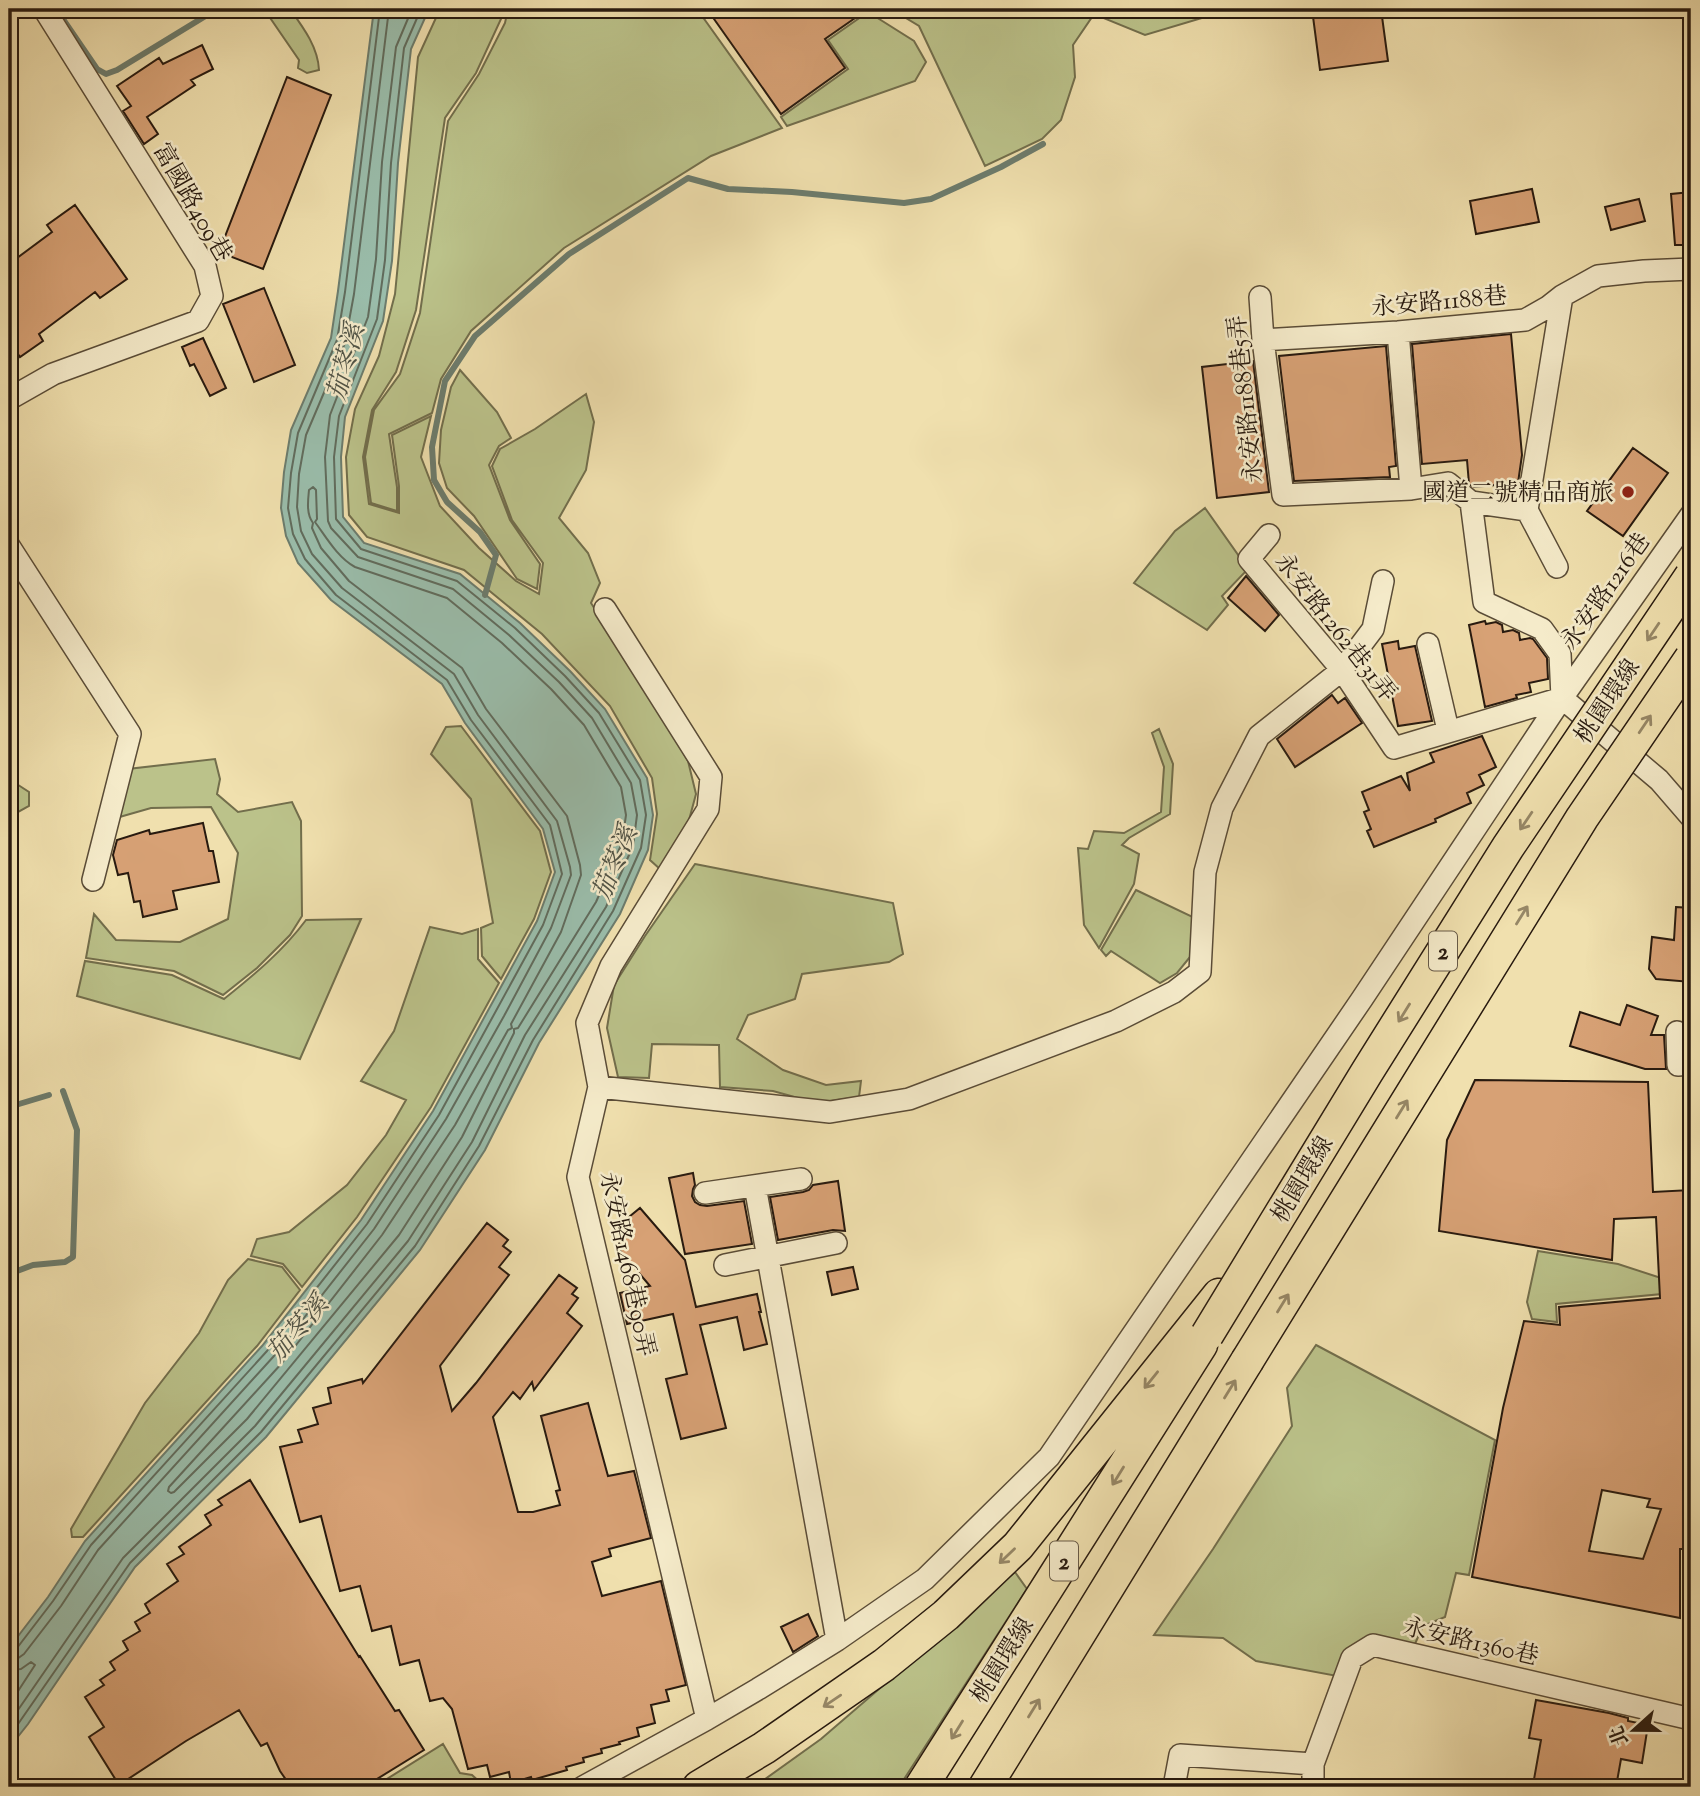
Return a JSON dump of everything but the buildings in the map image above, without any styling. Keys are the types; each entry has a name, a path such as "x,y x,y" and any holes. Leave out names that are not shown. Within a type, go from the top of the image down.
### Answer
{"highway":[{"name":"桃園環線","path":"921,1787 1200,1331 1268,1234 1508,847 1691,576"},
{"name":"桃園環線","path":"985,1787 1581,818 1691,658"},
{"path":"699,1787 764,1748 884,1665 946,1615 1017,1546 1200,1331"}],"lane":[{"name":"富國路409巷","path":"9,399 53,374 198,321 212,296 205,266 44,9"},
{"name":"永安路1188巷","path":"1263,340 1398,332 1525,320 1598,276 1691,269"},
{"path":"1557,567 1527,510 1562,296"},
{"name":"永安路1188巷5弄","path":"1260,297 1283,495 1411,489"},
{"path":"1398,332 1411,489 1448,483 1471,502 1527,510"},
{"path":"1471,502 1484,602 1542,629 1560,654 1562,698 1659,780 1691,817"},
{"name":"永安路1216巷","path":"707,1719 837,1640 925,1578 1049,1457 1362,999 1562,698 1691,515"},
{"name":"永安路1262巷31弄","path":"1269,535 1249,559 1342,670 1394,748 1562,698"},
{"path":"9,546 130,734 93,880"},
{"path":"599,1087 830,1112 909,1099 1116,1021 1174,992 1200,972 1205,872 1222,808 1259,736 1342,670 1373,629 1383,581"},
{"name":"永安路1468巷90弄","path":"605,609 711,777 708,808 611,966 587,1023 599,1087 578,1177 707,1719"},
{"path":"1428,644 1448,730"},
{"path":"1678,1032 1678,1065 1691,1064"},
{"path":"705,1193 801,1179"},
{"path":"755,1186 837,1640"},
{"path":"724,1265 836,1243"},
{"name":"永安路1360巷","path":"1313,1764 1352,1658 1373,1645 1691,1719"},
{"path":"583,1787 707,1719"},
{"path":"1174,1787 1180,1755 1313,1764 1313,1787"}],"green space":[{"path":"264,9 290,9 313,45 319,70 307,73 298,68 299,60"},
{"path":"440,9 503,9 476,73 445,118 416,310 396,372 372,410 363,457 369,504 399,513 399,486 392,435 431,416 421,457 440,506 479,548 516,581 539,594 543,563 512,520 492,466 500,449 586,394 594,422 586,470 559,518 588,553 600,583 591,603 688,761 696,794 689,820 661,870 650,860 657,814 652,778 610,706 542,634 464,570 367,537 349,515 346,457 355,409 379,356 395,294 418,57"},
{"path":"508,9 610,9 620,14 635,9 697,9 782,128 711,156 564,248 471,331 441,379 432,413 389,434 397,487 397,511 371,503 365,457 374,410 400,374 420,313 448,121 479,74 505,23"},
{"path":"891,9 1084,9 1092,17 1073,45 1075,77 1061,120 1042,139 985,166 919,26"},
{"path":"1090,9 1232,9 1145,35 1096,15"},
{"path":"868,12 914,41 926,62 915,81 787,126 781,117 848,69 828,40"},
{"path":"460,370 497,412 511,438 499,446 489,465 510,520 540,564 537,589 517,579 474,516 447,488 439,463 441,430 451,387"},
{"path":"1205,508 1248,569 1222,596 1228,605 1207,630 1134,583 1175,531"},
{"path":"461,726 540,831 551,872 534,919 501,979 482,956 481,928 493,923 471,799 431,754 446,727"},
{"path":"1159,729 1173,764 1170,814 1122,845 1139,854 1134,884 1099,948 1084,925 1078,848 1088,849 1094,831 1124,833 1161,812 1164,767 1152,733"},
{"path":"215,759 220,779 217,794 238,812 292,802 301,821 302,916 290,935 257,968 223,995 174,971 86,958 94,914 116,940 180,942 228,919 238,853 211,807 151,808 116,818 128,769"},
{"path":"9,779 29,792 29,806 9,817"},
{"path":"695,864 893,903 903,954 889,962 802,974 795,999 748,1015 737,1039 783,1070 826,1085 861,1081 859,1097 816,1103 773,1091 720,1087 719,1045 652,1044 649,1078 618,1077 607,1028 614,985"},
{"path":"1136,890 1197,919 1194,952 1177,973 1160,983 1111,951 1106,956 1101,950"},
{"path":"361,919 300,1059 77,996 85,961 172,975 224,999 278,952 306,920"},
{"path":"430,927 462,934 478,929 478,959 499,983 431,1107 357,1217 302,1287 283,1264 251,1256 257,1239 289,1232 347,1185 386,1135 406,1100 361,1081 394,1031"},
{"path":"1538,1251 1618,1264 1661,1278 1662,1294 1556,1304 1557,1322 1532,1319 1527,1302"},
{"path":"248,1259 282,1267 300,1290 257,1346 83,1537 72,1537 71,1529 145,1403 199,1333 228,1280"},
{"path":"1316,1345 1495,1440 1469,1575 1456,1573 1445,1617 1423,1626 1414,1646 1370,1637 1337,1676 1256,1661 1223,1638 1154,1635 1292,1426 1287,1388"},
{"path":"1015,1572 1027,1589 899,1787 754,1787 821,1739"},
{"path":"443,1744 460,1773 472,1775 482,1784 511,1787 374,1787"}],"water":[{"name":"茄苳溪","path":"374,9 429,9 411,49 398,163 392,261 383,321 345,417 341,457 343,517 364,543 460,574 520,623 605,709 647,778 653,815 648,850 620,914 539,1043 485,1150 420,1250 266,1437 135,1567 9,1748 9,1648 48,1597 85,1541 262,1346 361,1220 433,1111 537,921 555,872 543,829 465,723 442,684 331,600 298,563 286,536 281,508 291,430 331,338"}],"waterway":[{"path":"56,9 97,69 106,74 117,70 217,9"},
{"path":"485,595 496,555 480,532 447,502 434,480 432,447 445,381 475,336 569,254 688,178 728,189 904,203 931,199 1001,167 1043,144"},
{"path":"9,1274 33,1265 65,1262 73,1257 77,1130 63,1091"},
{"path":"9,1107 49,1095"}],"place":[{"name":"國道二號精品商旅","path":"1628,492"}]}
